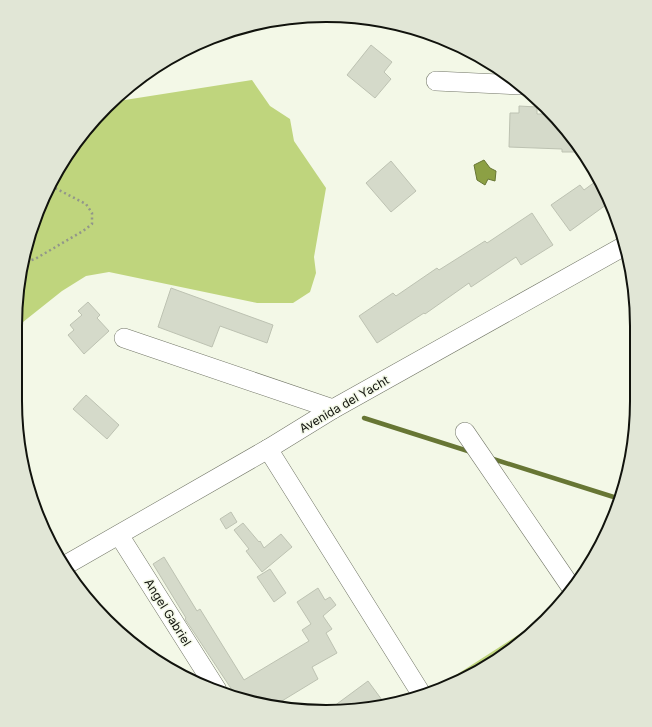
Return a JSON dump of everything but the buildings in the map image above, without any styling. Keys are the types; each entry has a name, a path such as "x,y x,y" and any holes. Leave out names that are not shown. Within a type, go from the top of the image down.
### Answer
{"street":[{"path":"436,81 510,84"},
{"name":"Avenida del Yacht","path":"69,563 268,449 333,409 620,247"},
{"path":"124,338 333,409"},
{"path":"465,432 569,584"},
{"path":"268,449 419,691"},
{"name":"Angel Gabriel","path":"119,535 214,683"}],"path":[{"path":"29,261 35,259 92,224 92,212 86,204 55,188"}],"shaded area":[{"path":"252,80 270,106 290,119 294,141 326,188 314,257 316,273 310,292 293,303 257,303 109,272 86,276 62,291 22,323 25,286 32,247 53,192 73,157 85,141 97,126 122,100"},
{"path":"484,160 490,168 496,171 495,181 488,179 485,185 477,180 474,165"},
{"path":"526,630 495,654 452,677"}],"waterway":[{"path":"364,418 471,452"},
{"path":"490,458 615,497"}]}
